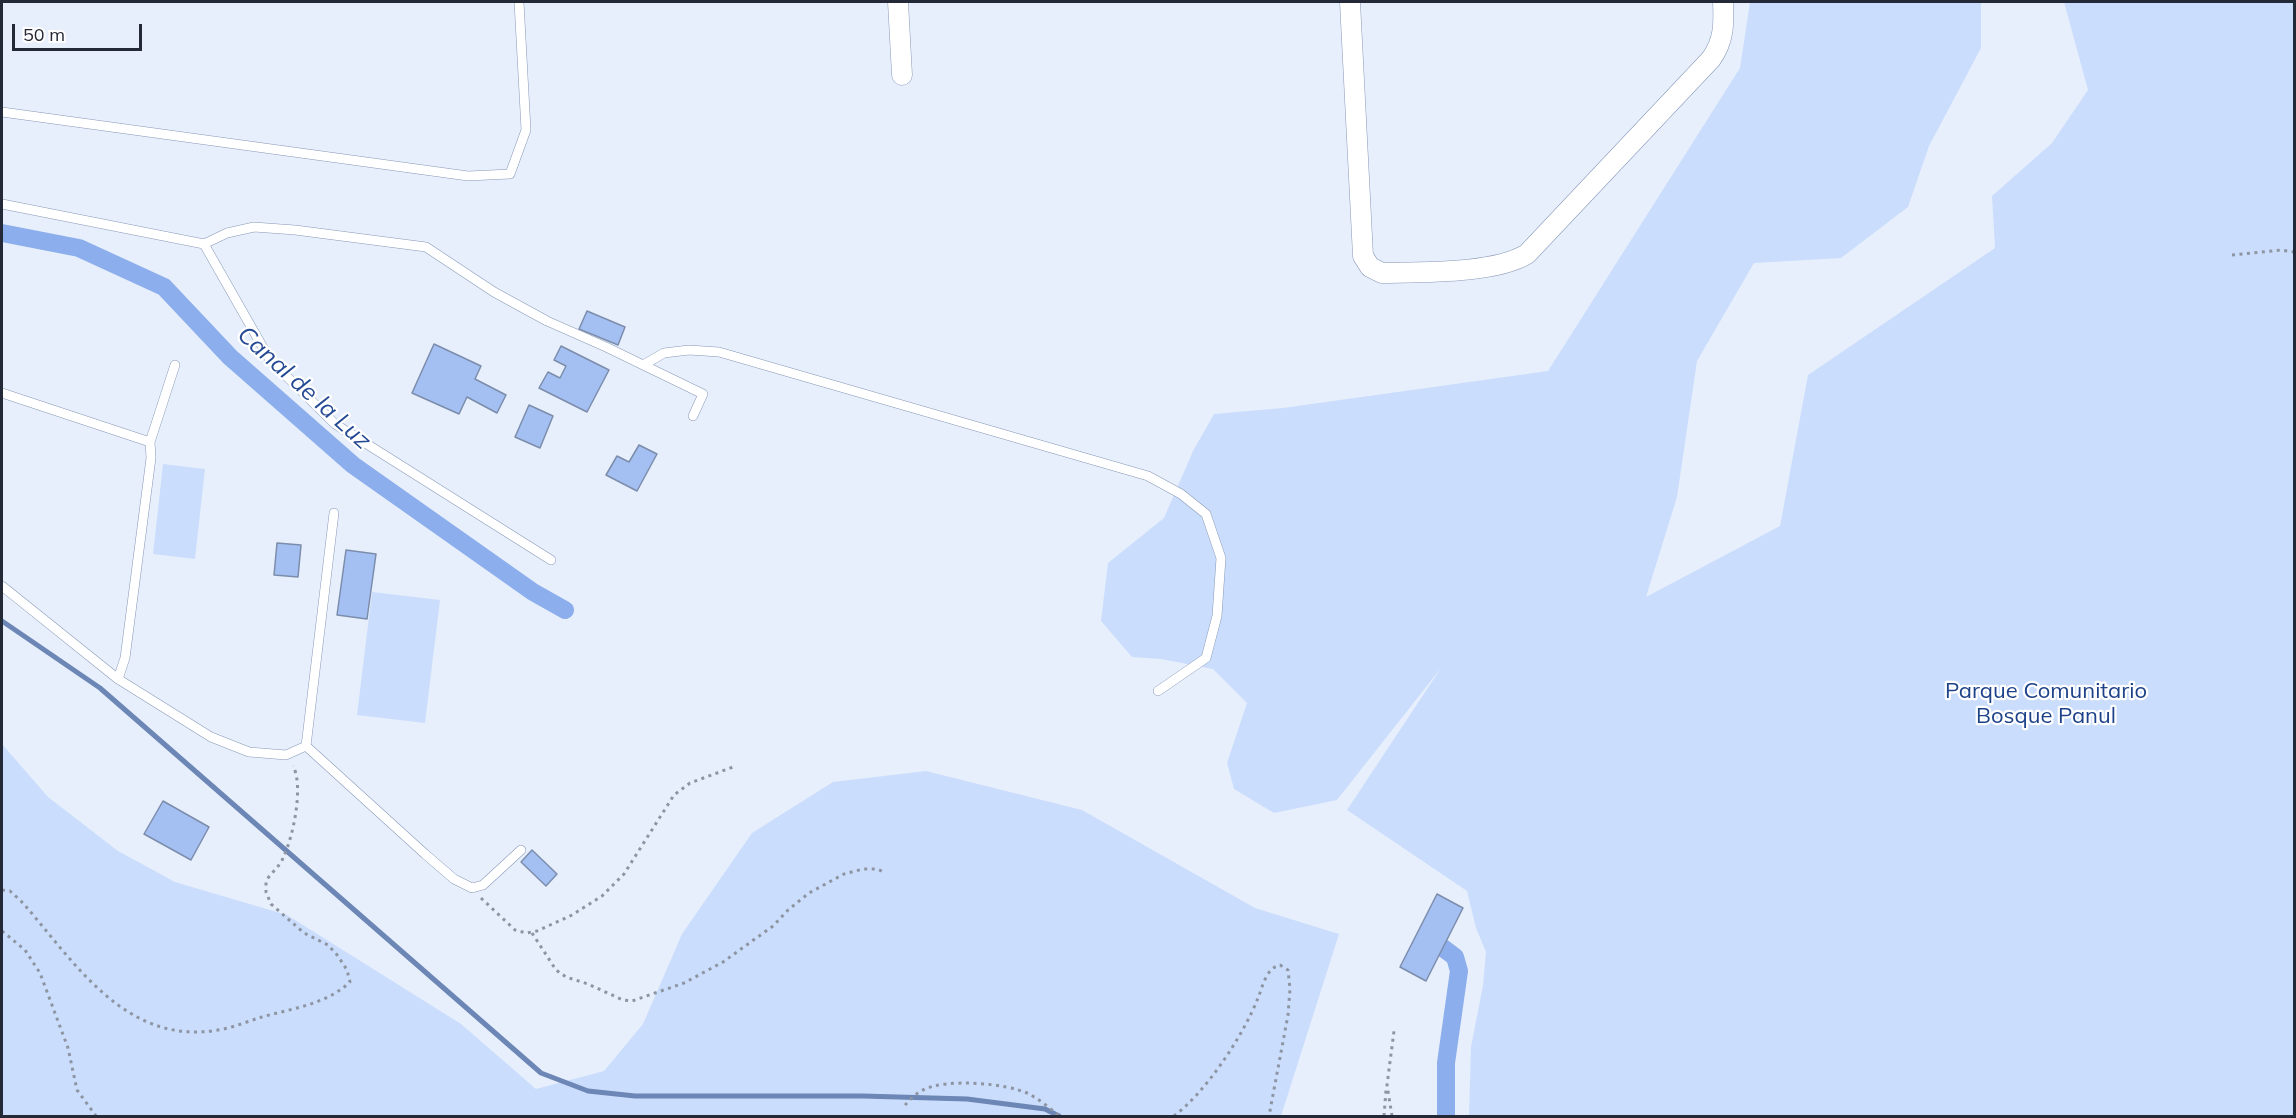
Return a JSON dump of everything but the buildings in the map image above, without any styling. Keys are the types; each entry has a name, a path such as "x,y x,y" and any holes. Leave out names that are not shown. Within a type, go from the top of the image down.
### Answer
{"street":[{"path":"898,2 902,75"},
{"path":"1350,2 1364,256 1370,267 1382,273 1491,267 1509,263 1527,254 1711,59 1721,43 1723,2"}],"lane":[{"path":"2,112 468,176 510,174 526,130 519,2"},
{"path":"2,204 204,244 227,233 254,227 295,230 426,248 494,292 547,321 703,394 693,416"},
{"path":"204,244 270,360 335,424 551,561"},
{"path":"643,364 664,353 689,350 718,352 1148,476 1180,494 1206,514 1221,558 1217,616 1206,658 1158,691"},
{"path":"118,679 125,658 151,458 150,442 175,365"},
{"path":"2,393 150,442"},
{"path":"306,746 334,513"},
{"path":"2,586 118,679 211,737 249,752 286,755 306,746"},
{"path":"306,746 454,879 472,888 483,885 521,849"}],"path":[{"path":"2232,255 2281,250 2295,252"},
{"path":"2,890 10,891 23,903 94,986 119,1007 142,1021 171,1029 197,1032 219,1030 320,1002 338,993 350,982 347,970 328,945 304,933 271,904 266,892 266,881 282,861 296,810 296,769 286,755"},
{"path":"472,888 516,930 532,933 572,915 602,896 633,862 643,842 674,795 690,783 733,767"},
{"path":"532,933 556,970 566,977 632,1001 684,983 723,962 773,926 808,893 844,874 863,869 877,869 884,872"},
{"path":"2,931 25,950 40,973 69,1047 77,1090 96,1116"},
{"path":"1174,1116 1203,1089 1213,1075 1250,1015 1267,976 1275,966 1280,965 1288,970 1290,977 1288,1015 1269,1116"},
{"path":"1384,1116 1394,1031"},
{"path":"905,1105 924,1089 944,1085 976,1084 1002,1086 1028,1093 1059,1116"},
{"path":"1387,1085 1392,1116"}],"green space":[{"name":"Parque Comunitario Bosque Panul","path":"1750,2 1981,2 1981,48 1929,146 1908,207 1841,258 1754,263 1697,361 1677,497 1646,597 1780,526 1808,375 1995,248 1992,196 2052,143 2088,90 2064,2 2294,2 2294,1116 1469,1116 1471,1047 1483,985 1486,952 1476,928 1467,891 1347,810 1441,668 1337,800 1274,813 1234,789 1227,763 1247,703 1213,669 1161,659 1132,657 1101,621 1108,563 1164,518 1193,451 1214,414 1283,408 1548,371 1740,68"},
{"path":"163,464 205,469 195,559 153,554"},
{"path":"372,592 440,600 425,723 357,715"},
{"path":"2,744 48,797 118,851 175,882 287,915 461,1024 536,1089 604,1071 643,1024 682,934 752,833 833,782 926,771 1082,810 1255,908 1339,934 1281,1116 2,1116"}],"waterway":[{"name":"Canal de la Luz","path":"2,233 79,248 164,287 230,357 353,465 533,592 565,610"},
{"path":"2,621 100,688 541,1073 588,1091 635,1096 863,1096 967,1099 1045,1109 1059,1116"},
{"path":"1443,948 1455,957 1459,971 1446,1063 1446,1116"}]}
